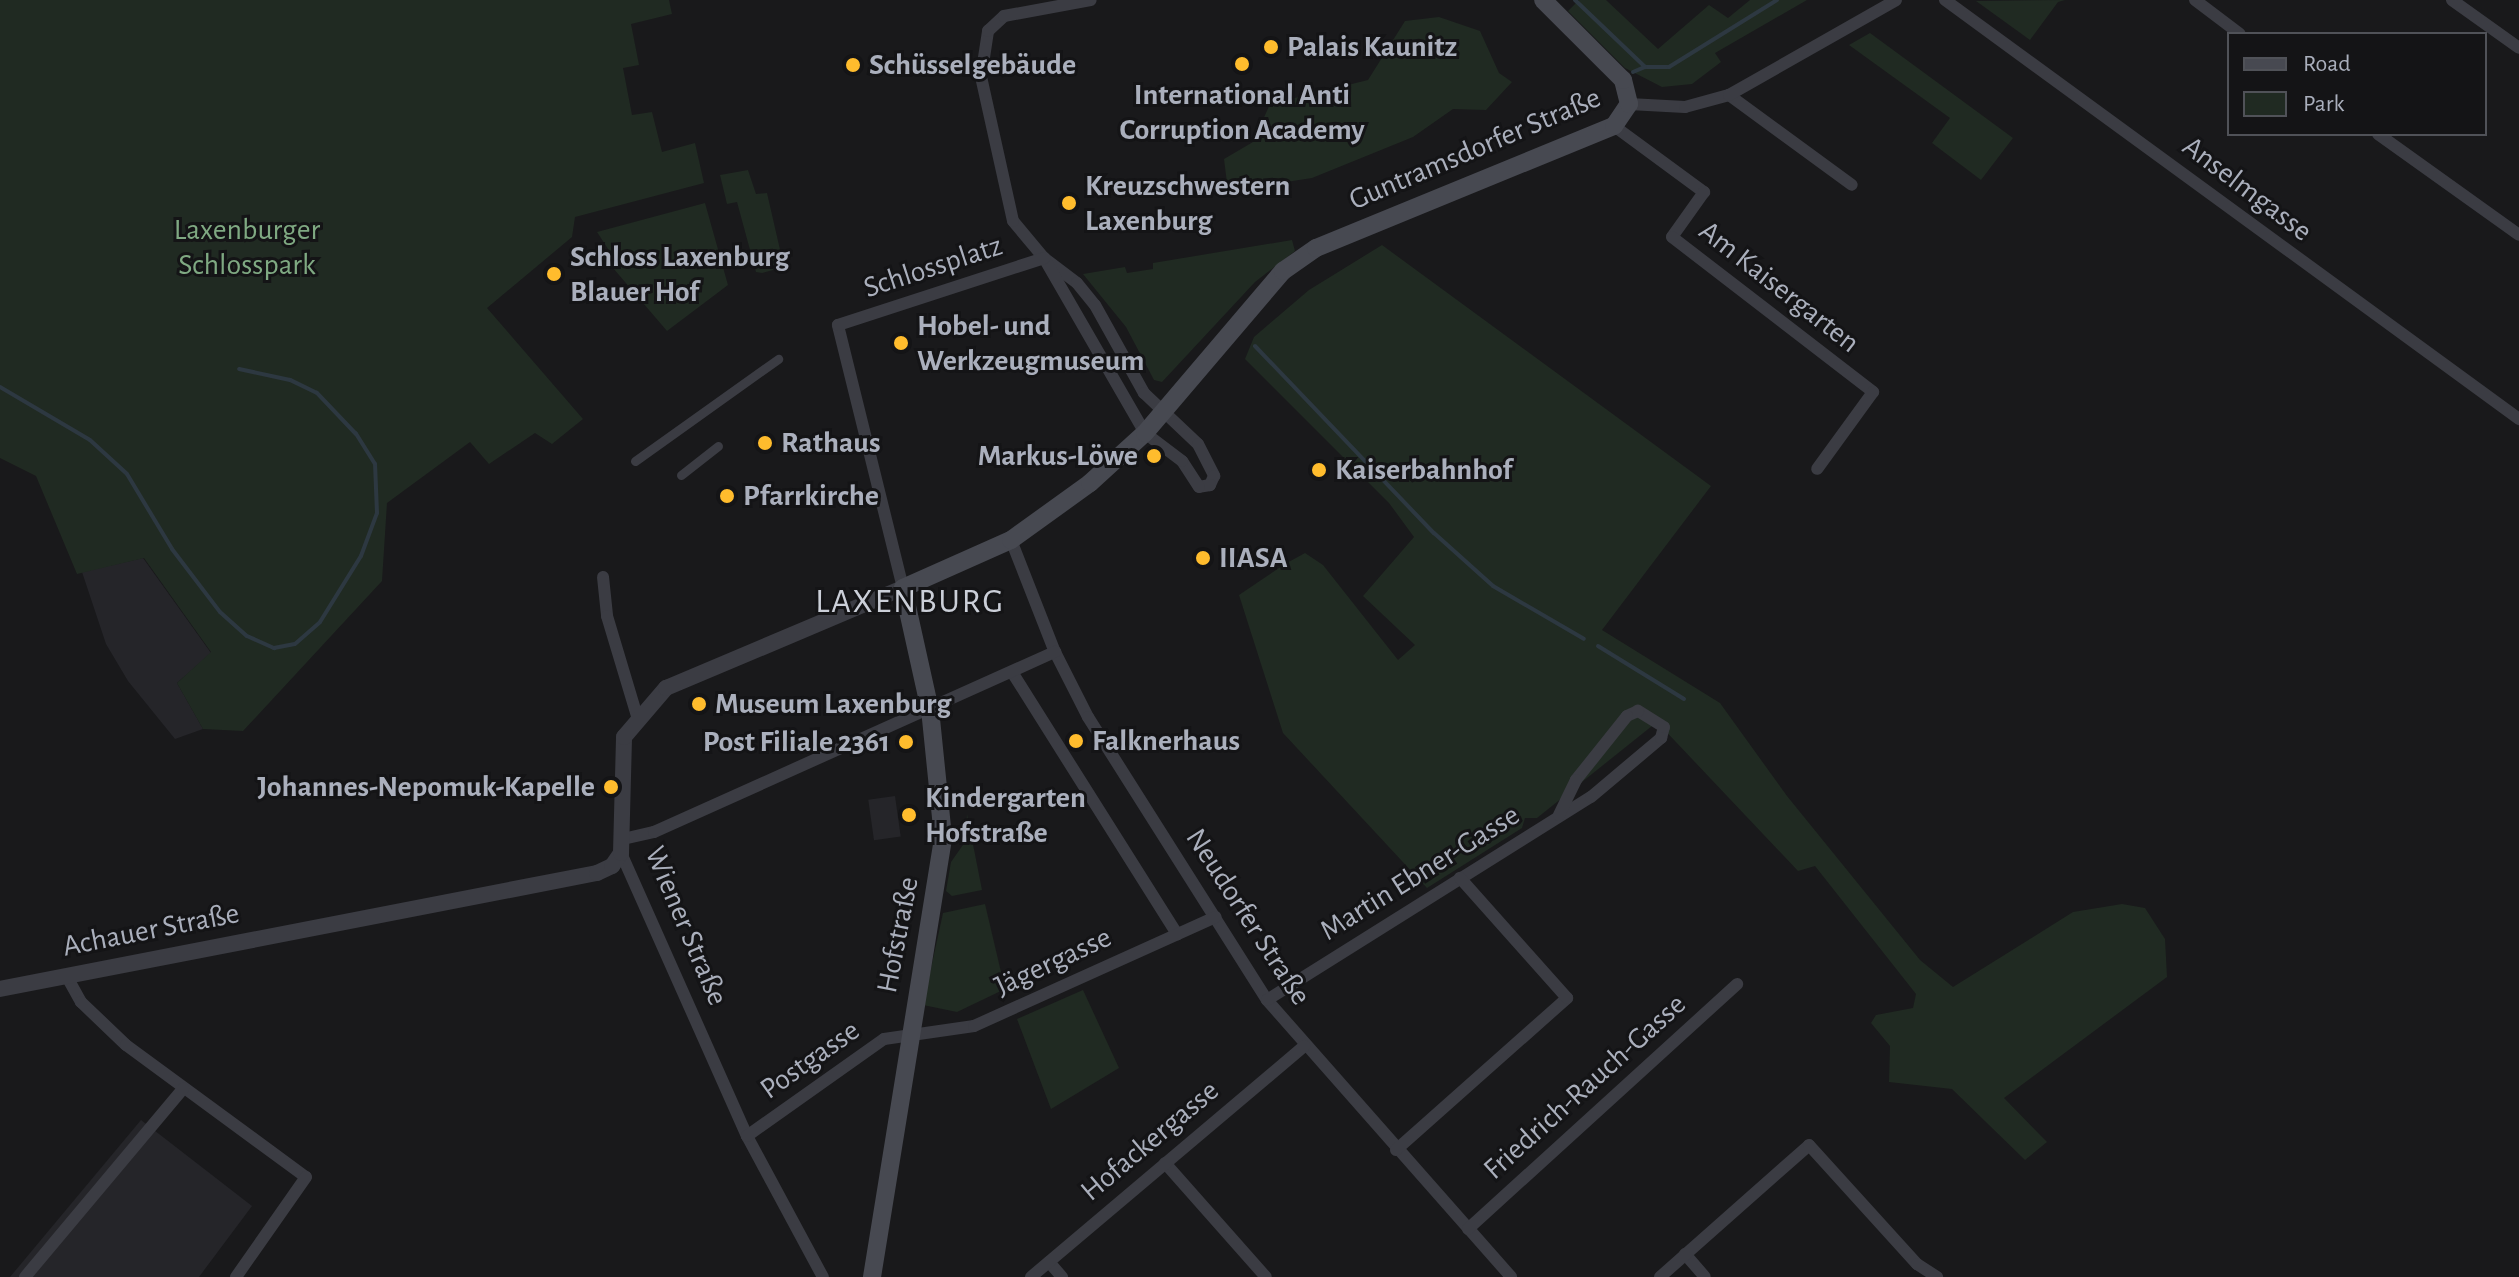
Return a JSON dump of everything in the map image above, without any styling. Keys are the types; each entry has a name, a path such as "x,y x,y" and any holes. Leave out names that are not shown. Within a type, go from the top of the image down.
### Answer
{"main road":[{"path":"1543,0 1623,80 1629,104"},
{"name":"Guntramsdorfer Straße","path":"903,588 1011,540 1049,516 1145,433 1283,271 1316,248 1614,126 1629,104"},
{"name":"Hofstraße","path":"872,1277 908,1037 943,837 930,710 903,588"}],"street":[{"path":"1044,258 1077,283 1095,305 1144,393 1204,452 1214,476 1210,485 1199,487 1182,461 1145,433 1044,258 1013,221 981,77 988,31 1004,16 1091,0"},
{"name":"Guntramsdorfer Straße","path":"1629,104 1685,107 1729,95 1896,0"},
{"name":"Anselmgasse","path":"1945,0 2519,419"},
{"path":"2195,0 2237,32"},
{"path":"2452,0 2519,48"},
{"path":"1729,95 1852,185"},
{"name":"Am Kaisergarten","path":"1614,126 1704,192 1672,237 1873,392 1817,469"},
{"path":"2381,136 2519,235"},
{"name":"Schlossplatz","path":"838,325 1044,258"},
{"name":"Hofstraße","path":"838,325 903,588"},
{"path":"635,461 778,359"},
{"path":"681,475 718,446"},
{"name":"Neudorfer Straße","path":"1011,540 1055,652 1145,812 1169,839 1267,1000 1304,1046 1511,1277"},
{"path":"603,577 607,616 637,716 666,688 903,588"},
{"path":"622,846 1055,652"},
{"path":"1012,672 1177,934"},
{"name":"Martin Ebner-Gasse","path":"1267,1000 1591,797 1661,738 1664,727 1638,711 1627,716 1576,780 1559,815"},
{"name":"Wiener Straße","path":"637,716 624,737 622,846 747,1136 823,1277"},
{"name":"Achauer Straße","path":"0,989 597,873 612,866 622,846"},
{"path":"1396,1150 1567,998 1460,878"},
{"name":"Jägergasse","path":"908,1037 974,1026 1215,917"},
{"path":"66,975 81,1002 183,1089 306,1177 236,1277"},
{"name":"Friedrich-Rauch-Gasse","path":"1468,1229 1737,984"},
{"name":"Postgasse","path":"747,1136 884,1039 908,1037"},
{"name":"Hofackergasse","path":"1031,1277 1304,1046"},
{"path":"25,1277 183,1089"},
{"path":"1660,1277 1809,1145 1917,1264 1937,1277"},
{"path":"1165,1163 1266,1277"},
{"path":"1685,1254 1705,1277"},
{"path":"1049,1262 1062,1277"}],"shaded area":[{"path":"143,558 211,653 177,683 203,729 175,739 128,681 106,644 82,572"},
{"path":"895,796 901,837 874,840 868,800"},
{"path":"141,1120 252,1206 199,1277 10,1277"}],"green space":[{"name":"Laxenburger Schlosspark","path":"0,0 669,0 672,14 631,24 639,65 623,68 632,115 652,112 662,152 695,143 704,183 575,217 572,237 487,308 583,419 552,444 535,433 489,464 470,442 387,503 382,581 243,731 203,729 177,683 211,652 144,558 77,574 36,476 0,458"},
{"path":"1579,0 1606,0 1658,49 1709,5 1728,18 1750,0 1807,0 1715,53 1721,62 1692,84 1662,87 1625,68 1568,11"},
{"path":"2065,0 2058,2 2030,40 1976,1"},
{"path":"1439,17 1480,31 1499,73 1512,82 1486,110 1453,109 1413,137 1312,178 1228,191 1224,159 1253,142 1270,104 1368,80 1405,21"},
{"path":"1870,33 2013,138 1981,180 1932,143 1950,118 1849,45"},
{"path":"748,170 756,194 767,193 784,267 762,273 756,272 737,202 727,204 720,175"},
{"path":"705,203 728,285 667,331 607,261 610,252 597,232"},
{"path":"1292,240 1295,251 1255,282 1162,382 1154,380 1126,327 1083,274 1125,267 1127,273 1153,269 1153,263"},
{"path":"1382,245 1711,486 1602,630 1720,703 1787,796 1920,960 1953,987 2073,912 2122,904 2145,908 2165,939 2167,977 2004,1098 2047,1142 2025,1160 1952,1089 1889,1082 1890,1046 1871,1023 1876,1015 1913,1008 1916,994 1815,866 1798,871 1657,722 1537,818 1525,818 1522,828 1427,888 1283,733 1239,595 1285,564 1305,553 1323,565 1398,660 1415,645 1363,596 1414,537 1389,503 1245,359 1254,337 1309,290"},
{"path":"967,814 982,890 952,896 946,891 951,862 965,842"},
{"path":"985,904 1005,989 957,1012 923,1005 943,913"},
{"path":"1083,990 1119,1068 1051,1109 1017,1019"}],"waterway":[{"path":"1575,0 1645,67 1669,67 1777,0"},
{"path":"1633,72 1645,67"},
{"path":"1255,346 1434,533 1493,586 1584,639"},
{"path":"0,387 90,440 127,474 172,549 220,612 247,636 274,648 295,644 320,622 361,556 377,513 375,464 356,434 317,393 290,380 239,369"},
{"path":"1598,646 1684,699"}],"place":[{"name":"Palais Kaunitz","path":"1271,47"},
{"name":"International Anti Corruption Academy","path":"1242,64"},
{"name":"Schüsselgebäude","path":"853,65"},
{"name":"Kreuzschwestern Laxenburg","path":"1069,203"},
{"name":"Schloss Laxenburg Blauer Hof","path":"554,274"},
{"name":"Hobel- und Werkzeugmuseum","path":"901,343"},
{"name":"Rathaus","path":"765,443"},
{"name":"Markus-Löwe","path":"1154,456"},
{"name":"Kaiserbahnhof","path":"1319,470"},
{"name":"Pfarrkirche","path":"727,496"},
{"name":"IIASA","path":"1203,558"},
{"name":"Museum Laxenburg","path":"699,704"},
{"name":"Falknerhaus","path":"1076,741"},
{"name":"Post Filiale 2361","path":"906,742"},
{"name":"Johannes-Nepomuk-Kapelle","path":"611,787"},
{"name":"Kindergarten Hofstraße","path":"909,815"}],"district":[{"name":"LAXENBURG","path":"910,603"}]}
